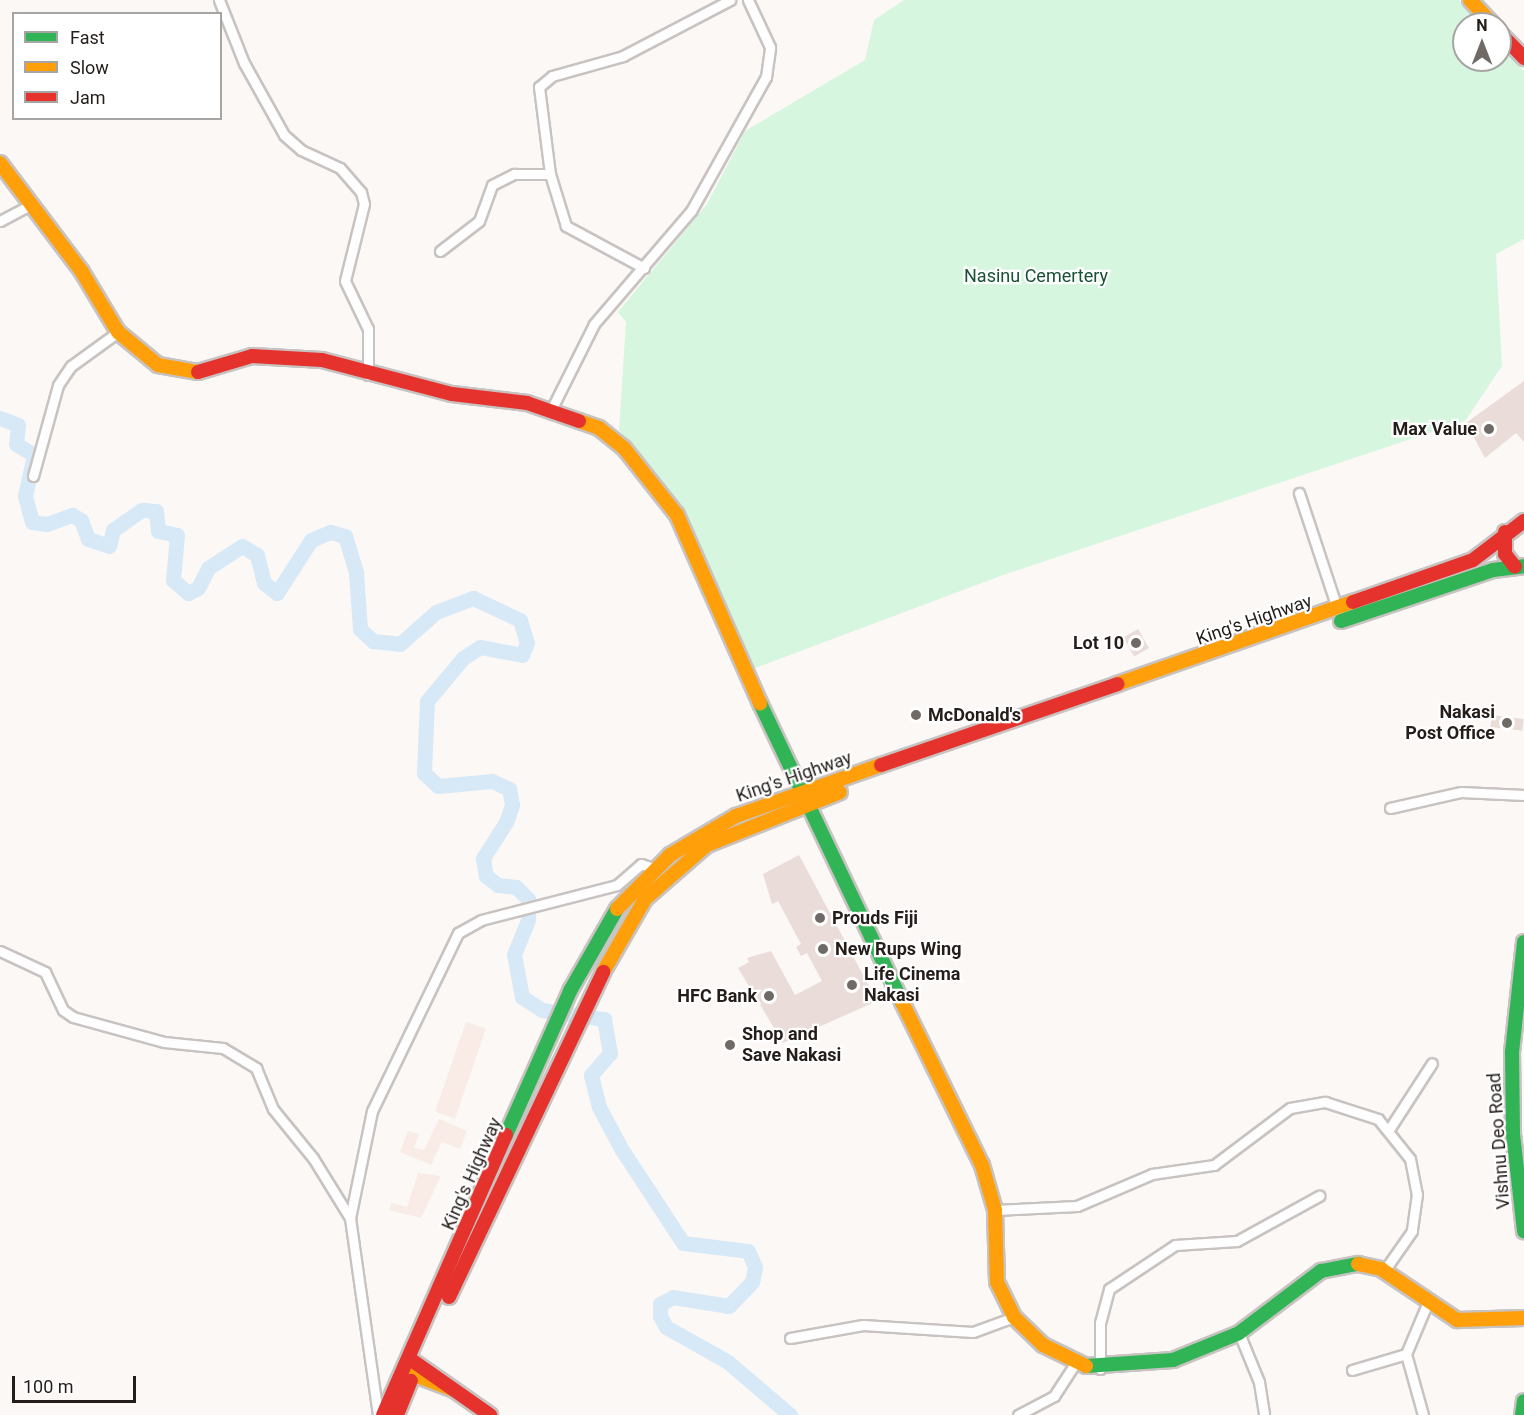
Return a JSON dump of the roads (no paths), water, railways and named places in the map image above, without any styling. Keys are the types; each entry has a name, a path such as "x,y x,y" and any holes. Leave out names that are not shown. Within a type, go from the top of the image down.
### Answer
{"main road":[{"path":"1470,0 1481,12"},
{"path":"1512,46 1524,58"},
{"path":"0,163 32,204 118,332 158,365 193,374 252,356 283,355 368,375 551,411 599,428 624,448 677,515 802,800 982,1165 995,1210 997,1282 1014,1317 1043,1345 1075,1364 1100,1369 1148,1367 1239,1333 1329,1267 1360,1262 1384,1271 1427,1304 1457,1320 1524,1318"},
{"path":"1516,527 1505,554 1521,569"},
{"name":"King's Highway","path":"383,1415 412,1368 532,1120 573,1044 591,1000 640,908 678,865 716,841 802,800 1338,611 1473,560 1516,527"},
{"name":"King's Highway","path":"397,1415 412,1368 570,991 600,932 653,868 736,816 802,800 1207,665 1521,569"},
{"name":"Vishnu Deo Road","path":"1524,942 1512,1052 1524,1231"},
{"path":"412,1368 452,1389 490,1415"},
{"path":"1522,1415 1524,1401"}],"street":[{"path":"219,0 244,63 284,135 301,150 340,168 361,192 364,204 345,281 368,329 368,375"},
{"path":"644,268 566,226 549,174 538,98 545,81 623,56 730,0"},
{"path":"551,411 594,324 691,211 732,144 772,62 757,11 747,0"},
{"path":"440,251 479,221 492,185 514,174 549,174"},
{"path":"0,221 32,204"},
{"path":"33,476 58,385 71,366 118,332"},
{"path":"1299,493 1338,611"},
{"path":"1390,808 1461,792 1524,795"},
{"path":"378,1415 350,1218 372,1111 447,949 466,926 626,882 641,864 653,868"},
{"path":"0,951 45,972 63,1010 73,1017 164,1042 208,1044 250,1061 273,1109 314,1158 350,1218"},
{"path":"1390,1128 1432,1063"},
{"path":"995,1210 1093,1203 1152,1174 1214,1165 1296,1106 1325,1102 1352,1107 1390,1128 1410,1159 1417,1207 1409,1239 1384,1271"},
{"path":"1100,1369 1100,1323 1109,1289 1175,1245 1237,1241 1319,1196"},
{"path":"1424,1415 1406,1354 1427,1304"},
{"path":"790,1338 864,1325 973,1332 1014,1317"},
{"path":"1239,1333 1259,1382 1264,1415"},
{"path":"1352,1370 1406,1354"},
{"path":"1018,1415 1054,1396 1075,1364"}],"waterway":[{"path":"0,418 18,425 16,444 34,455 25,496 32,522 47,524 72,515 81,520 88,539 109,546 113,530 142,510 156,511 158,531 177,535 173,580 188,593 198,588 208,568 242,546 257,555 264,583 277,593 311,540 330,532 345,536 356,573 360,629 373,641 400,644 436,612 473,598 520,620 527,643 522,655 480,647 463,658 427,701 424,773 438,786 492,781 509,789 512,805 506,822 483,858 486,876 498,885 516,887 528,899 528,920 514,954 522,997 542,1010 604,1019 610,1053 591,1075 599,1107 622,1150 683,1243 748,1251 755,1267 752,1282 729,1306 673,1297 660,1304 660,1316 666,1327 728,1362 790,1415"}],"place":[{"name":"Max Value","path":"1489,429"},
{"name":"Lot 10","path":"1136,643"},
{"name":"McDonald's","path":"916,715"},
{"name":"Nakasi Post Office","path":"1507,723"},
{"name":"Prouds Fiji","path":"820,918"},
{"name":"New Rups Wing","path":"823,949"},
{"name":"Life Cinema Nakasi","path":"852,985"},
{"name":"HFC Bank","path":"769,996"},
{"name":"Shop and Save Nakasi","path":"730,1045"}],"park label":[{"name":"Nasinu Cemertery","path":"1036,276"}]}
